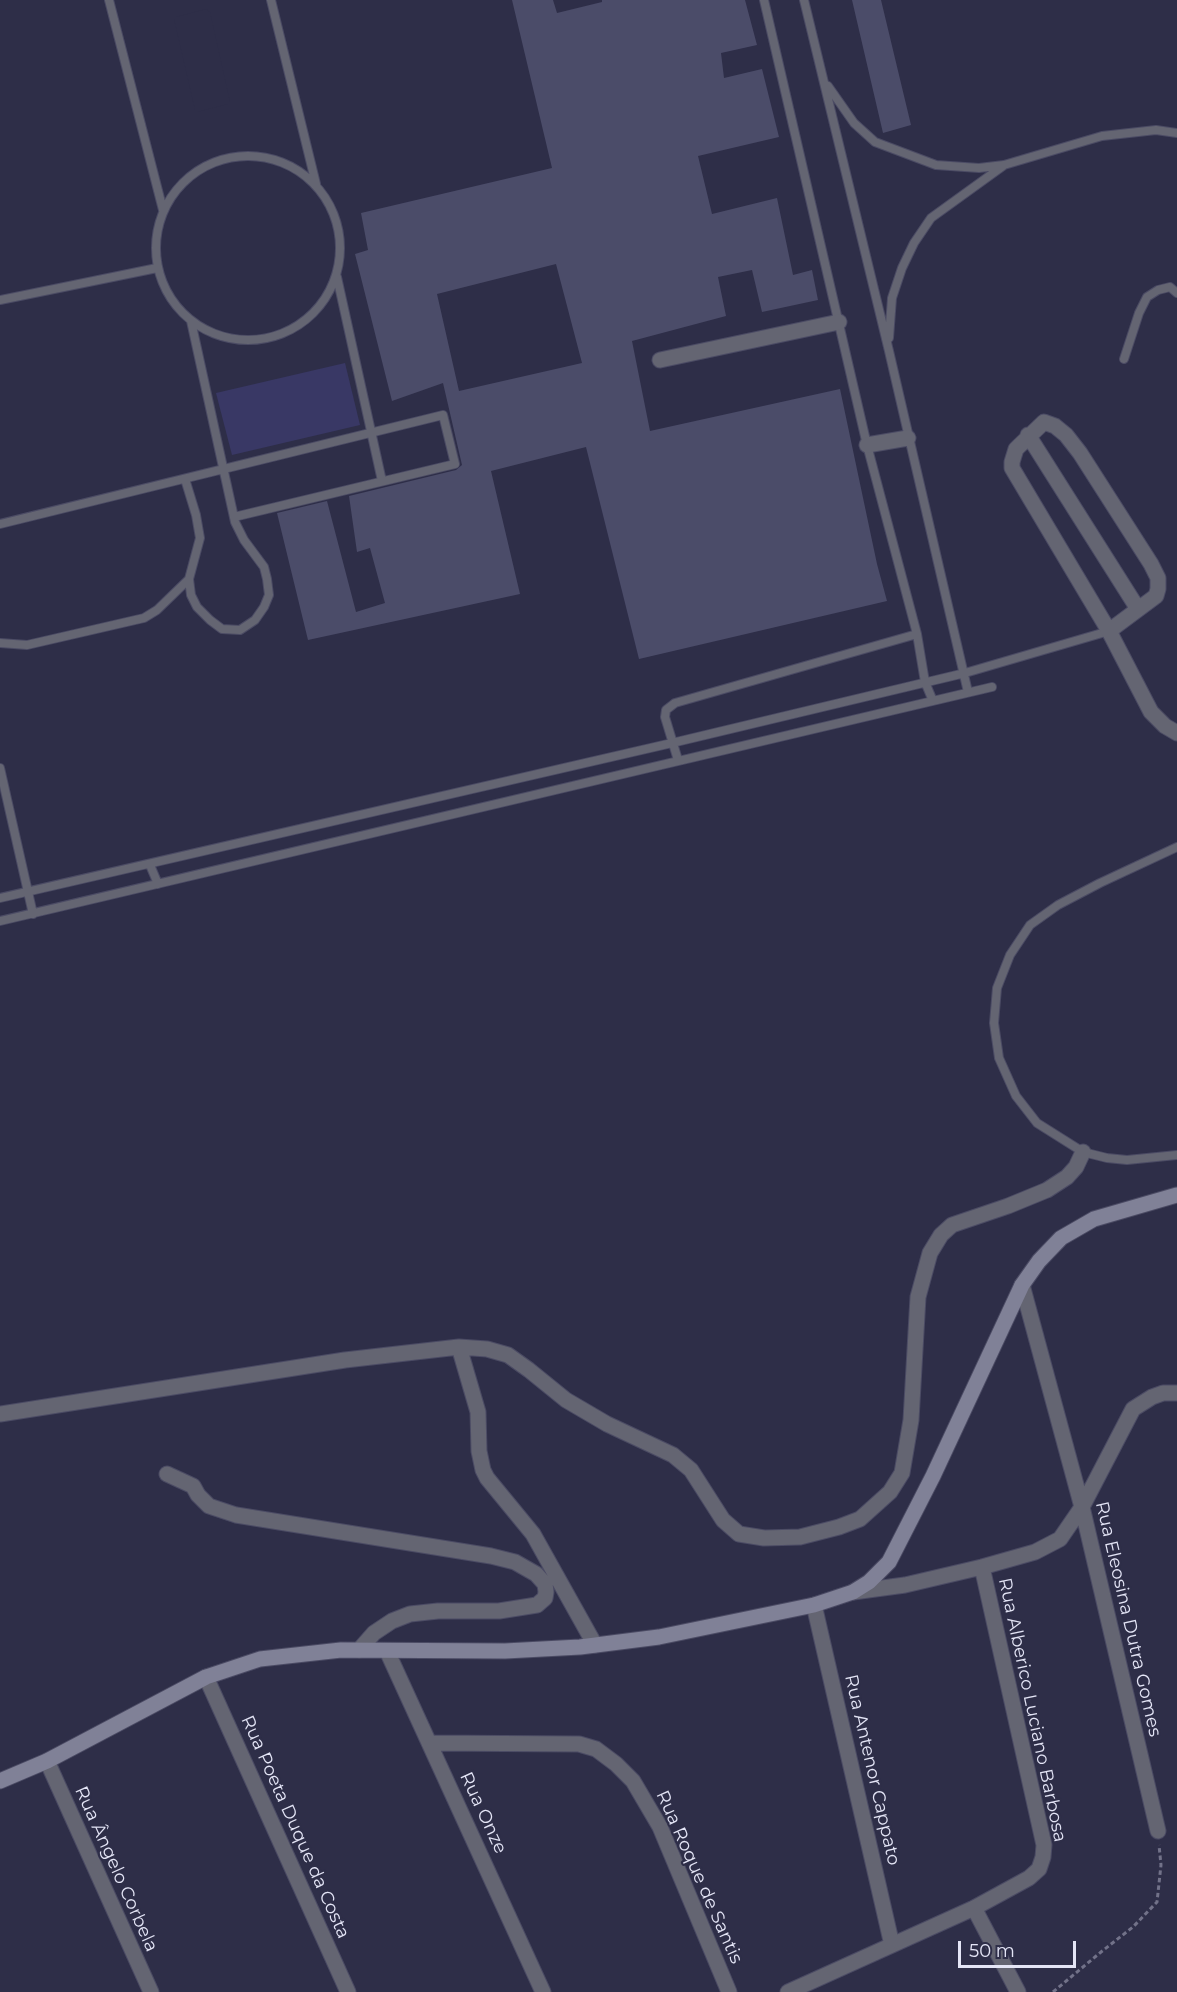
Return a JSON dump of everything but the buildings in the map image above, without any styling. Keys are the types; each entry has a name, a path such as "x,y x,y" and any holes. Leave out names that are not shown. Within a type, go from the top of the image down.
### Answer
{"main road":[{"path":"0,1781 46,1761 206,1677 260,1659 341,1650 505,1651 595,1645 659,1637 814,1605 853,1592 869,1582 889,1562 933,1476 1022,1285 1039,1261 1061,1238 1094,1219 1177,1195"}],"street":[{"path":"660,360 839,322"},
{"path":"1109,631 1156,596 1158,578 1080,453 1066,435 1055,426 1044,422 1028,435 1013,454 1012,468 1109,631 1151,712 1165,726 1177,733"},
{"path":"1028,435 1138,609"},
{"path":"867,445 908,438"},
{"path":"0,1414 333,1362 459,1347 487,1349 508,1355 566,1400 607,1424 673,1455 691,1470 723,1520 739,1534 764,1538 800,1537 860,1519 890,1492 902,1473 911,1420 918,1297 930,1253 941,1235 952,1225 1047,1190 1067,1177 1076,1167 1083,1152"},
{"name":"Rua Eleosina Dutra Gomes","path":"1022,1285 1082,1507 1158,1831"},
{"path":"459,1347 478,1412 479,1451 483,1470 533,1534 595,1645"},
{"path":"853,1592 904,1585 982,1567 1035,1552 1060,1539 1082,1507 1133,1409 1152,1397 1177,1394"},
{"path":"167,1474 193,1486 209,1506 236,1515 491,1556 515,1562 536,1574 545,1584 545,1598 537,1605 499,1611 438,1611 410,1614 392,1621 374,1633 359,1650"},
{"name":"Rua Alberico Luciano Barbosa","path":"788,1992 974,1908 1029,1878 1039,1869 1044,1845 982,1567"},
{"name":"Rua Antenor Cappato","path":"814,1605 892,1945"},
{"name":"Rua Onze","path":"387,1651 543,1992"},
{"name":"Rua Poeta Duque da Costa","path":"206,1677 348,1992"},
{"name":"Rua Roque de Santis","path":"429,1743 579,1744 596,1749 616,1764 633,1781 660,1827 729,1992"},
{"name":"Rua Ângelo Corbela","path":"46,1761 151,1992"},
{"path":"974,1908 1018,1992"}],"lane":[{"path":"110,0 163,210"},
{"path":"271,0 316,184"},
{"path":"764,0 867,445 917,634 925,682 933,701"},
{"path":"804,0 968,692"},
{"path":"823,78 854,123 875,142 936,165 979,168 1004,165 1102,136 1156,130 1177,133"},
{"path":"232,156 263,156 282,162 316,184 330,204 339,228 341,252 337,277 323,303 302,324 275,337 246,342 217,336 191,321 170,297 158,268 156,239 163,210 180,185 204,166 232,156"},
{"path":"889,351 892,298 902,268 914,243 931,218 1004,165"},
{"path":"0,300 158,268"},
{"path":"337,277 382,481"},
{"path":"1124,359 1139,313 1147,297 1158,290 1170,287 1177,293"},
{"path":"185,479 200,538 189,579 191,595 197,607 210,620 222,628 240,630 255,620 264,607 269,595 267,579 264,567 244,540 234,517 191,321"},
{"path":"0,524 443,416 455,464 234,517"},
{"path":"0,643 27,645 144,618 157,610 189,579"},
{"path":"0,898 965,673 1109,631"},
{"path":"678,760 665,717 666,710 675,703 917,634"},
{"path":"0,921 992,687"},
{"path":"0,768 33,914"},
{"path":"1177,847 1058,905 1030,925 1010,955 997,988 994,1023 999,1058 1016,1096 1037,1123 1083,1152 1107,1158 1127,1160 1177,1155"},
{"path":"150,864 158,884"}],"path":[{"path":"1053,1992 1133,1927 1156,1902 1161,1865 1158,1831"}],"shaded area":[{"path":"345,363 360,425 232,455 216,393"}],"pier":[{"path":"206,9 210,12 230,102 197,112 174,19"}]}
